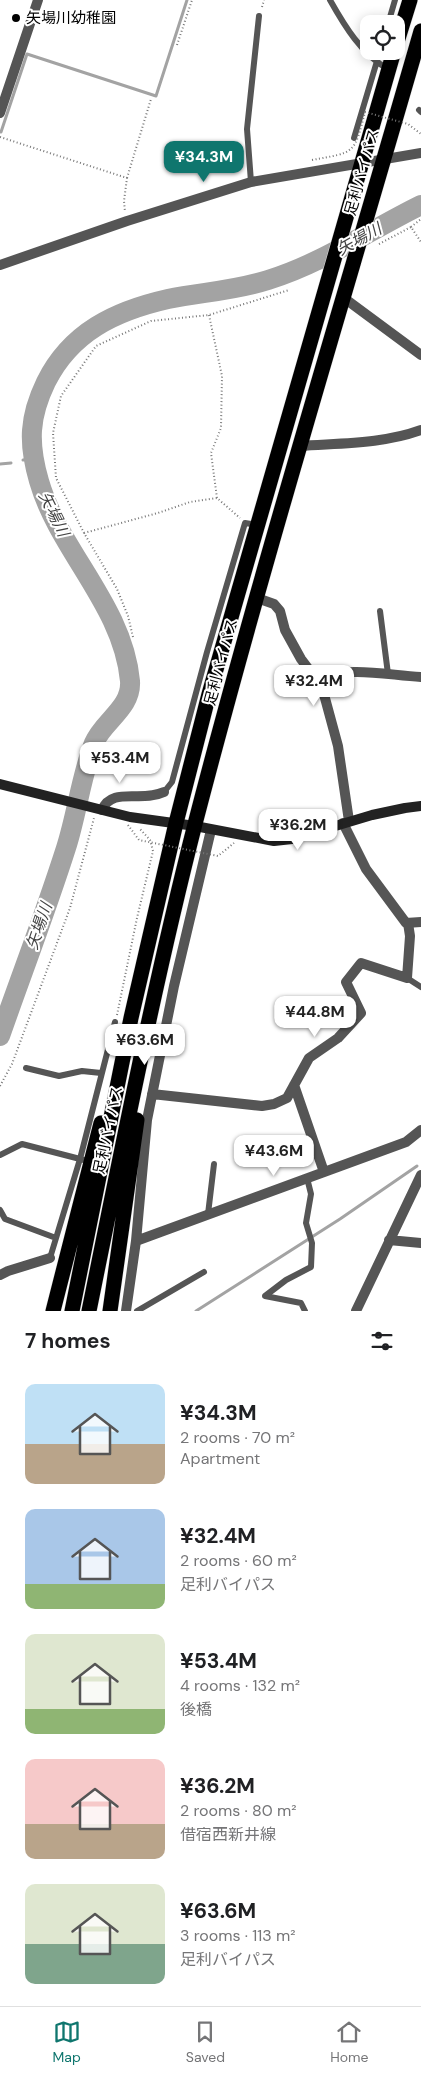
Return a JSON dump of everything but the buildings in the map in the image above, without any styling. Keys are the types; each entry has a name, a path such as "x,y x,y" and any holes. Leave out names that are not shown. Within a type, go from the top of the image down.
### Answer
{"highway":[{"path":"405,16 410,0"},
{"name":"足利バイパス","path":"89,1311 146,1034 194,826 300,446 421,31"},
{"name":"足利バイパス","path":"72,1311 131,1018 176,823 252,524 331,271 361,164 383,66 387,60"},
{"path":"53,1311 85,1160 131,1018"},
{"path":"110,1311 133,1156 146,1034"}],"main road":[{"path":"0,784 141,819 194,826 257,839 282,841 346,822 390,811 421,806"}],"street":[{"path":"0,114 38,0"},
{"path":"0,265 127,221 251,182 421,153"},
{"path":"344,298 421,355"},
{"path":"300,446 372,441 406,436 421,430"},
{"path":"257,598 274,604 280,611 285,630 314,680 322,687 338,746 346,822 366,869 406,923 421,922"},
{"path":"314,680 334,673 372,671 421,677"},
{"path":"96,809 114,797 145,798 164,792"},
{"path":"126,1311 136,1241 147,1120 174,986 211,830"},
{"path":"152,1094 262,1106 274,1104 287,1098 308,1058 338,1038 361,1013 346,982 361,963 406,978 410,936 408,923"},
{"path":"294,1085 324,1172"},
{"path":"136,1241 406,1142 421,1130"},
{"path":"356,1311 421,1175"},
{"path":"389,1240 421,1243"},
{"path":"0,1275 50,1258"}],"lane":[{"path":"330,0 352,35 383,66"},
{"path":"391,15 395,0"},
{"path":"251,182 248,128 259,16"},
{"path":"354,138 368,88 383,66 382,60"},
{"path":"164,792 172,782 207,652 252,524"},
{"path":"380,611 388,674"},
{"path":"406,978 421,987"},
{"path":"50,1258 85,1160 101,1072 115,1022"},
{"path":"26,1068 59,1076 82,1071 101,1072"},
{"path":"0,1155 22,1144 85,1160"},
{"path":"208,1214 214,1164"},
{"path":"305,1311 301,1303 265,1296 286,1280 311,1267 312,1243 306,1223 311,1194 307,1178"},
{"path":"0,1210 3,1221 56,1238"},
{"path":"137,1311 204,1272"}],"path":[{"path":"177,45 192,0"},
{"path":"127,221 124,201 127,178 151,99"},
{"path":"312,160 344,154 352,149 357,142 365,112 408,124 421,134"},
{"path":"0,137 127,178"},
{"path":"379,244 411,227 421,219"},
{"path":"411,227 421,242"},
{"path":"133,638 128,616 117,589 84,533 56,478 52,433 62,396 96,346 152,321 209,315 289,290"},
{"path":"209,315 222,376 221,428 212,453 217,498"},
{"path":"84,533 158,513 190,502 217,498 252,524"},
{"path":"0,1086 12,1064 70,908 96,809"},
{"path":"115,1022 136,918 153,851 150,840 140,831 141,819"},
{"path":"128,825 139,840 218,856 234,843"}],"waterway":[{"path":"1,132 27,54 156,96 187,0"},
{"name":"矢場川","path":"0,1036 66,848 94,743 98,735 122,707 129,691 130,681 125,653 116,628 48,507 35,467 32,442 33,419 46,382 68,350 96,326 113,317 168,299 243,287 288,273 308,265 421,205"},
{"path":"23,460 32,459"},
{"path":"0,464 11,463"},
{"path":"196,1311 340,1219 417,1166"}],"place":[{"name":"矢場川幼稚園","path":"16,18"}]}
